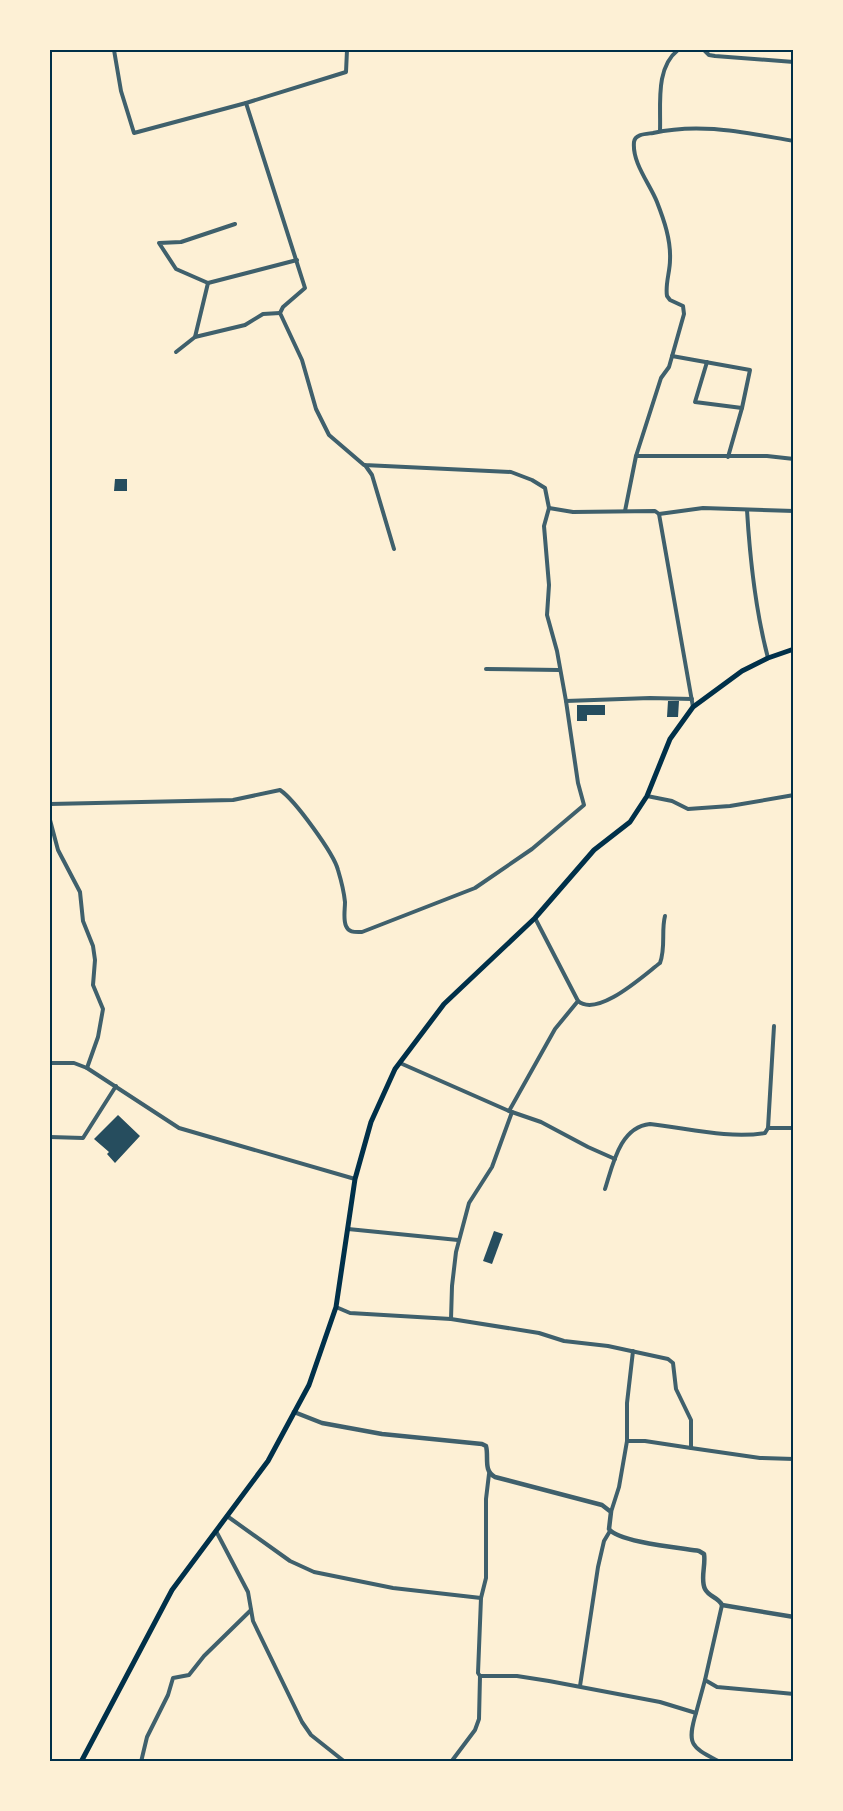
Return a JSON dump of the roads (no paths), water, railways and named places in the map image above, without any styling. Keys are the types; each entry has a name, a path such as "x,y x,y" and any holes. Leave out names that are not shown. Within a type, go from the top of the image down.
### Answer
{"main road":[{"path":"81,1761 172,1590 268,1461 309,1385 336,1307 355,1179 371,1122 400,1063 444,1004 535,918 594,850 630,822 647,796 670,739 693,707 742,671 768,658 794,649"}],"street":[{"path":"114,50 121,91 134,133 246,103 346,72 347,50"},
{"path":"660,131 662,75 666,63 678,50"},
{"path":"704,50 709,55 715,56 794,62"},
{"path":"246,103 304,288 283,307 280,313"},
{"path":"625,511 636,456 661,378 669,367 684,314 683,306 670,300 667,296 671,259 668,234 657,201 637,159 634,142 640,135 708,127 794,141"},
{"path":"235,224 181,242 159,243 176,269 208,283 297,260"},
{"path":"195,337 208,283"},
{"path":"176,352 195,337 245,325 263,314 280,313"},
{"path":"280,313 302,360 316,409 329,435 364,465 372,475 394,549"},
{"path":"672,356 750,370 728,457"},
{"path":"706,362 695,402 742,408"},
{"path":"636,456 767,456 794,459"},
{"path":"50,804 233,800 280,790 301,809 338,867 345,902 347,928 351,932 362,932 476,888 532,849 582,807 584,801 578,783 557,651 547,615 549,585 544,526 549,508 545,488 511,472 364,465"},
{"path":"549,508 573,512 655,511 659,514 703,508 794,511"},
{"path":"747,510 759,625 768,658"},
{"path":"659,514 693,707"},
{"path":"486,669 559,670"},
{"path":"566,701 692,699"},
{"path":"647,796 672,801 688,809 730,806 794,795"},
{"path":"50,820 58,850 80,892 83,921 94,953 93,986 103,1009 98,1037 87,1068"},
{"path":"535,918 579,1001 583,1005 590,1006 612,998 660,963 663,954 662,925 665,916"},
{"path":"451,1319 452,1286 458,1240 469,1203 492,1167 511,1111 555,1029 579,1001"},
{"path":"605,1189 615,1159 626,1137 642,1124 724,1133 763,1134 768,1128 774,1026"},
{"path":"50,1063 74,1063 87,1068 180,1128 355,1179"},
{"path":"400,1063 549,1126 615,1159"},
{"path":"50,1137 83,1138 116,1086"},
{"path":"768,1128 794,1128"},
{"path":"348,1229 458,1240"},
{"path":"336,1307 350,1313 451,1319 661,1357 673,1363 676,1389 691,1420 691,1448"},
{"path":"580,1686 598,1567 604,1541 610,1532 611,1512 619,1487 627,1441 627,1403 633,1351"},
{"path":"294,1412 322,1423 382,1434 486,1446 489,1474 486,1499 486,1578 481,1598 478,1719 475,1730 451,1761"},
{"path":"627,1441 645,1441 760,1458 794,1459"},
{"path":"489,1474 602,1505 611,1512"},
{"path":"227,1516 290,1561 314,1572 393,1588 481,1598"},
{"path":"216,1531 248,1592 253,1621 302,1722 311,1735 345,1761"},
{"path":"610,1532 642,1542 699,1551 704,1554 703,1583 705,1590 722,1605 794,1617"},
{"path":"720,1761 695,1749 690,1740 722,1605"},
{"path":"141,1761 147,1737 168,1695 173,1678 189,1675 204,1656 252,1610"},
{"path":"480,1676 517,1676 580,1686 660,1702 696,1713"},
{"path":"705,1680 717,1688 794,1694"}]}
